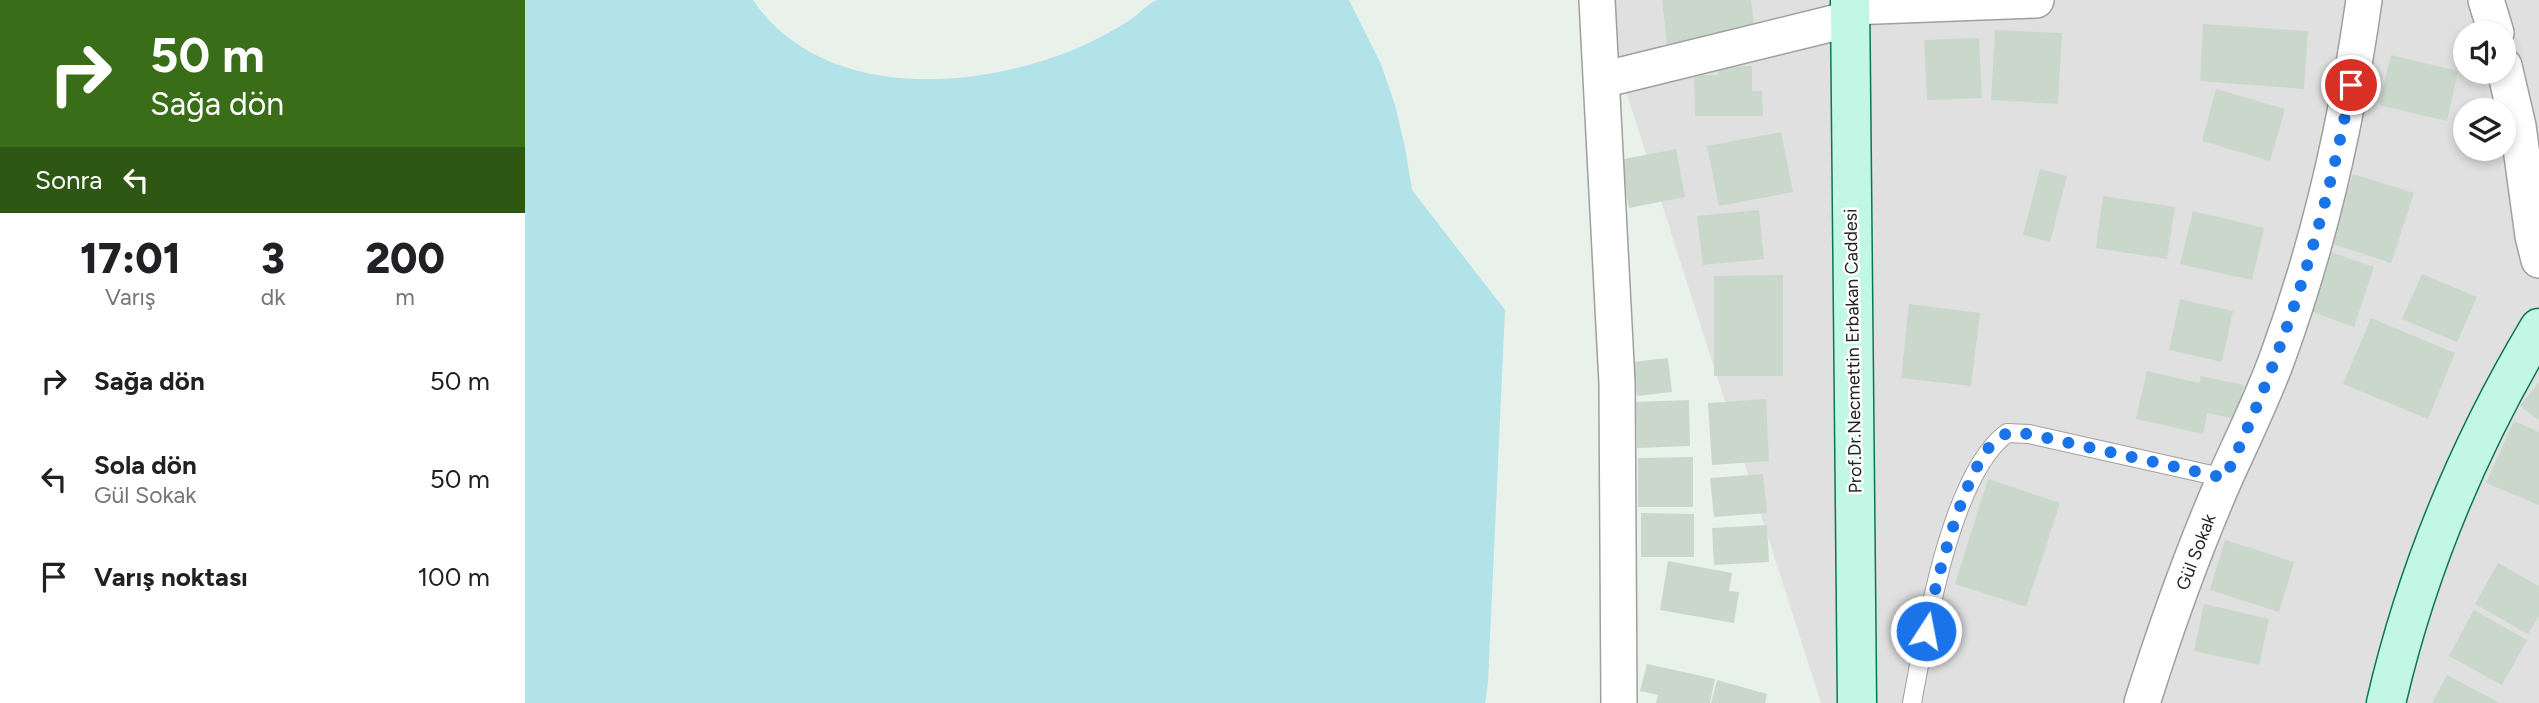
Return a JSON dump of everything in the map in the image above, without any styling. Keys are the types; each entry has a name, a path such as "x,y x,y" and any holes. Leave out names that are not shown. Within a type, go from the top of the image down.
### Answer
{"main road":[{"name":"Prof.Dr.Necmettin Erbakan Caddesi","path":"1850,9 1857,703"},
{"path":"2386,703 2422,578 2450,499 2504,387 2539,328"}],"street":[{"path":"1597,0 1617,383 1619,703"},
{"path":"1602,80 1850,9 2036,0"},
{"name":"Gül Sokak","path":"2142,703 2191,561 2279,354 2322,217 2342,131 2364,0"},
{"path":"2486,0 2492,21"},
{"path":"2508,84 2518,126 2533,236 2539,260"}],"lane":[{"path":"1912,703 1933,592 1952,533 1980,462 1993,443 2007,433 2029,434 2225,478"}],"shaded area":[{"path":"525,0 753,0 782,33 817,56 857,71 899,78 944,79 988,74 1070,51 1120,26 1157,0 1349,0 1381,64 1395,105 1412,190 1505,310 1485,703 525,703"},
{"path":"1597,0 2539,0 2539,703 1821,703"}],"building":[{"path":"1662,0 1751,0 1755,34 1667,44"},
{"path":"2203,24 2308,31 2304,89 2200,81"},
{"path":"1995,30 2062,33 2058,104 1991,100"},
{"path":"1979,38 1982,98 1927,100 1924,40"},
{"path":"2391,55 2453,70 2453,84 2455,84 2447,121 2379,105"},
{"path":"1752,66 1752,91 1762,91 1763,116 1695,116 1694,75 1718,75 1718,67"},
{"path":"2216,89 2285,109 2270,161 2202,141"},
{"path":"1781,132 1793,192 1719,206 1707,146"},
{"path":"1676,149 1685,197 1629,208 1619,160"},
{"path":"2040,169 2067,176 2050,242 2023,235"},
{"path":"2353,174 2414,193 2391,263 2330,243"},
{"path":"2103,196 2175,207 2167,259 2096,248"},
{"path":"1759,210 1764,259 1703,265 1697,216"},
{"path":"2193,211 2264,228 2252,280 2180,264"},
{"path":"2330,252 2374,267 2354,327 2310,311"},
{"path":"2422,274 2477,297 2457,342 2402,319"},
{"path":"1783,275 1783,376 1714,376 1714,276"},
{"path":"2180,299 2233,311 2222,362 2169,350"},
{"path":"1909,304 1980,313 1971,386 1901,378"},
{"path":"2371,318 2455,353 2428,419 2343,384"},
{"path":"1668,358 1672,392 1637,396 1633,362"},
{"path":"2147,371 2199,383 2201,376 2244,385 2236,419 2207,413 2203,434 2136,419"},
{"path":"2539,382 2539,420 2520,406"},
{"path":"1766,399 1769,461 1712,465 1708,403"},
{"path":"1689,400 1690,446 1637,448 1636,402"},
{"path":"2514,421 2539,432 2539,505 2486,483"},
{"path":"1693,457 1693,507 1638,507 1638,458"},
{"path":"1763,474 1767,513 1714,517 1710,478"},
{"path":"1988,479 2060,503 2026,607 1955,584"},
{"path":"1641,513 1694,514 1694,557 1641,557"},
{"path":"1767,525 1769,562 1714,565 1712,528"},
{"path":"2225,540 2294,562 2279,612 2210,590"},
{"path":"1668,561 1732,573 1729,591 1739,592 1734,623 1660,610"},
{"path":"2498,563 2539,586 2539,616 2528,634 2475,604"},
{"path":"2204,604 2269,619 2259,665 2194,651"},
{"path":"2474,610 2527,640 2502,685 2449,656"},
{"path":"1647,664 1715,679 1710,703 1656,703 1658,695 1640,691"},
{"path":"2447,675 2500,703 2432,703"},
{"path":"1717,680 1767,694 1765,703 1711,703"}],"route":[{"path":"1926,631 1933,592 1968,490 1980,462 1993,443 2007,433 2029,434 2225,478 2254,417 2279,354 2322,217 2351,85"}]}
